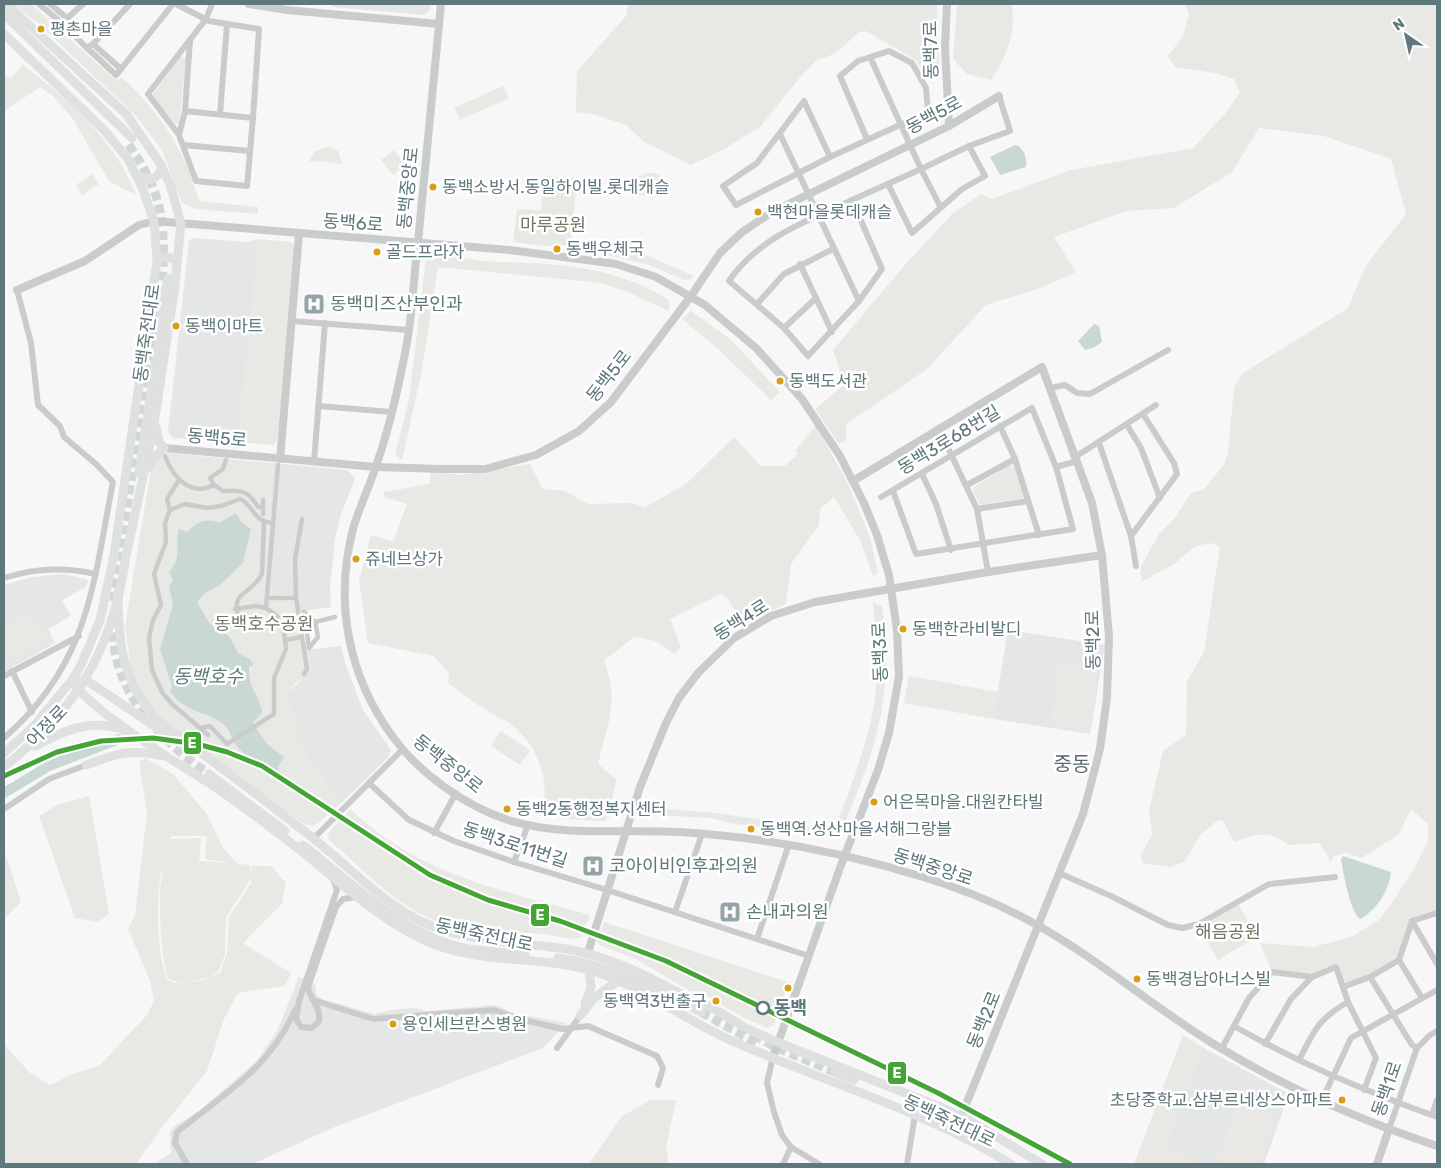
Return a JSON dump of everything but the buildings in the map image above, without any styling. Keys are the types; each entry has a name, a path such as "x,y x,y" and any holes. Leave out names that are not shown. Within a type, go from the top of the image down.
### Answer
{"main road":[{"name":"동백죽전대로","path":"6,4 127,115 161,164 171,187 181,224 174,293 142,489 118,592 103,644 86,680"},
{"path":"4,14 129,140 4,21"},
{"name":"동백죽전대로","path":"4,34 104,130 128,160 154,220 157,261 114,555 100,620 72,680"},
{"path":"136,175 150,180 161,172 161,164"},
{"path":"157,261 167,256 174,258 177,264"},
{"name":"동백죽전대로","path":"124,566 168,278"},
{"path":"142,489 152,460 164,452 156,434 155,413"},
{"path":"118,592 121,649 133,686 142,704 157,720 214,763"},
{"path":"214,763 176,743 86,680 72,680 78,692 137,735 220,790 300,850 356,897 401,928 424,941 462,953 555,963 590,970 619,980 646,993 688,1019 732,1040 915,1115 955,1133 1011,1164"},
{"name":"어정로","path":"4,753 34,726 72,680"},
{"name":"어정로","path":"4,767 22,753 55,721 86,680"},
{"path":"111,716 109,711 111,708 136,715"},
{"path":"22,753 66,729 88,725 111,727 137,735"},
{"path":"86,765 126,752 141,751 169,757"},
{"name":"동백죽전대로","path":"209,774 383,908 416,929 460,947 584,962 652,987 704,1010 618,963 568,949 494,941 458,934 428,924 394,905 314,838 214,763"},
{"path":"383,908 401,928"},
{"path":"494,941 555,942 588,949 628,962 744,1027 961,1117 1042,1164"},
{"path":"462,953 480,949"},
{"path":"580,1016 590,992 590,970"},
{"path":"580,1016 600,993 619,980"},
{"path":"732,1040 740,1042 743,1040 746,1034 744,1027"},
{"path":"805,1070 800,1066 800,1061 804,1058 815,1058"},
{"name":"동백죽전대로","path":"1018,1164 939,1121 833,1074 942,1114 1032,1164"}],"street":[{"path":"39,4 65,21"},
{"path":"50,4 90,46 121,69 175,4 206,19 259,29 247,186 196,181 179,135 148,94 206,19 212,4"},
{"path":"65,21 83,4"},
{"path":"90,46 130,4"},
{"path":"249,4 287,10 439,24"},
{"name":"동백중앙로","path":"441,4 409,330 398,392 376,467 358,512 345,574 344,611 350,645 362,684 376,713 402,750 456,793 492,814 528,825 570,830 702,834 789,844 844,856 949,886 1038,925 1222,1048 1322,1100 1389,1129 1437,1146"},
{"name":"동백7로","path":"947,4 945,47 948,126"},
{"path":"220,114 227,24"},
{"path":"179,135 185,111 190,40"},
{"path":"830,157 804,101 757,163 723,186 736,205 798,172 928,112 926,88 912,63 889,51 858,62 840,76 867,139"},
{"path":"870,57 900,125 940,206"},
{"path":"852,200 882,269 859,301 808,356 784,328 758,303 729,281 739,266 764,244 818,216 852,200 921,169 969,146 1010,131 1000,96"},
{"name":"동백5로","path":"164,452 279,462 314,462 376,467 485,469 520,461 551,448 579,431 611,402 730,242 754,223 948,126 1000,96"},
{"path":"185,111 253,118"},
{"path":"780,134 859,301"},
{"path":"183,145 250,151"},
{"path":"888,184 912,233 940,206 962,189 985,176 969,146"},
{"path":"4,738 32,712 61,674 79,636 96,574 113,482 96,464 64,437 60,426 38,405 31,343 17,290 85,261 139,225 154,220"},
{"name":"동백6로","path":"154,220 181,224 565,256 609,262 656,277 691,296"},
{"path":"266,608 299,234"},
{"path":"758,303 784,274 800,264 833,249"},
{"path":"800,264 832,332"},
{"name":"동백3로","path":"691,296 716,313 756,348 794,389 829,438 853,481 877,535 889,575 897,630 899,676 894,710 878,770 844,856 773,1057"},
{"path":"784,328 816,298"},
{"path":"292,321 409,330"},
{"path":"314,462 325,323"},
{"path":"1050,388 1065,385 1077,393 1090,394 1168,350"},
{"name":"동백2로","path":"853,481 1042,367 1092,503 1102,555 1109,636 1108,677 1100,749 1083,814 961,1117"},
{"path":"893,490 916,554 951,550 1073,529 1056,467 1076,459 1156,405"},
{"path":"318,406 392,412"},
{"name":"동백3로68번길","path":"881,497 1032,408 1056,467"},
{"path":"1131,536 1176,476 1177,470 1143,414"},
{"path":"1127,424 1142,448 1160,498"},
{"path":"1000,426 1014,459 1039,535"},
{"path":"939,429 978,509 988,572"},
{"path":"1099,443 1131,536 1136,566"},
{"path":"164,452 170,468 179,480 190,487 207,489 214,485"},
{"path":"967,485 1014,459"},
{"path":"226,460 223,469 210,478 214,485 223,491 241,490 247,492 258,507 262,507"},
{"path":"922,474 936,504 951,550"},
{"path":"179,480 167,498 170,510 165,522 166,542 154,574 161,605 150,631 149,654 152,670 162,692 182,713 208,735"},
{"path":"170,510 184,504 207,508 221,506 240,499 247,503 252,513 264,522 272,523"},
{"path":"263,500 263,514"},
{"path":"978,509 1028,502"},
{"path":"302,519 295,559 296,598 307,669 304,674"},
{"path":"238,628 241,626 235,609 241,594 255,583 262,574 264,522"},
{"name":"동백4로","path":"588,949 640,787 666,723 688,684 714,655 746,630 785,611 822,601 988,572 1102,555"},
{"path":"4,578 49,570 96,574"},
{"path":"267,598 296,598"},
{"path":"201,728 210,726 227,744 274,714 274,678 284,656 286,640 280,620 266,608 256,606 235,609"},
{"path":"304,612 315,622 318,629 318,637 309,648 304,612"},
{"path":"315,622 335,617"},
{"path":"4,676 79,636"},
{"path":"286,640 301,637"},
{"path":"12,672 32,712"},
{"path":"314,838 402,750"},
{"path":"4,809 49,779 86,765"},
{"name":"동백3로11번길","path":"369,783 400,813 434,833 514,862 608,890 809,956"},
{"path":"434,833 456,793"},
{"path":"514,862 528,825"},
{"path":"675,912 702,834"},
{"path":"756,939 789,844"},
{"path":"1059,873 1092,886 1168,925 1182,928 1199,924 1269,884 1335,877"},
{"path":"187,1164 175,1143 177,1132 248,1078 268,1056 288,1027 338,890 332,878"},
{"path":"297,1023 303,1028 314,1027 319,1021 320,1013 309,992 310,981 336,908 343,899 356,897"},
{"path":"1412,920 1437,913"},
{"path":"1343,987 1370,977 1399,960 1412,920"},
{"path":"1412,920 1437,964"},
{"path":"1399,960 1422,998"},
{"path":"1265,1044 1291,999 1312,977 1336,967 1348,1002 1376,1058 1364,1090"},
{"path":"1222,1048 1249,998 1272,972 1312,977"},
{"path":"1370,977 1392,1014 1412,1044 1417,1048"},
{"path":"1322,1100 1350,1038 1437,990"},
{"path":"313,1000 373,1019 494,1010 520,1019 562,1029 574,1026 588,1026 651,1051 662,1062 662,1076 658,1084"},
{"path":"297,1023 299,1001"},
{"path":"1299,1060 1316,1027 1329,1013 1348,1002"},
{"path":"320,1013 334,1007"},
{"path":"557,1048 580,1016"},
{"path":"288,1027 297,1023"},
{"path":"1234,1026 1265,1044 1364,1090 1434,1116 1437,1100"},
{"name":"동백1로","path":"1377,1164 1417,1048 1437,1033"},
{"path":"773,1057 768,1083 782,1135 791,1147 819,1164"},
{"path":"907,1164 915,1115"},
{"path":"782,1164 791,1147"}],"shaded area":[{"path":"332,4 431,4 430,10 424,15 332,7"},
{"path":"195,238 247,242 259,239 239,442 173,438 168,432 189,241"},
{"path":"273,463 348,470 355,479 340,517 335,540 330,588 331,607 299,612 265,582"},
{"path":"65,574 88,580 86,587 62,600 71,616 48,629 55,643 4,672 4,585 32,577"},
{"path":"1008,630 1105,645 1090,734 993,719"},
{"path":"341,646 345,663 363,710 391,750 388,758 340,804 294,738 287,692 300,682 304,650"},
{"name":"용인세브란스병원","path":"299,977 315,984 317,995 322,999 375,1014 390,1010 414,1008 427,1011 495,1005 514,1013 567,1023 543,1048 332,1128 253,1164 154,1164 171,1153 170,1133 173,1127 199,1111 256,1062 278,1029"},
{"path":"1202,1047 1289,1094 1264,1164 1205,1164 1164,1150"}],"green space":[{"path":"12,4 31,4 112,77 118,80 121,77 135,90 148,104 169,133 186,165 199,201 258,207 258,214 195,209 182,203 162,150 136,116 39,24"},
{"path":"628,4 937,4 939,64 920,68 916,60 866,31 859,32 836,53 816,61 801,76 760,127 724,149 691,165 644,142 626,125 592,114 576,112 577,71 626,16"},
{"path":"957,4 1012,4 1013,25 1009,44 1002,62 991,80 967,74 953,59"},
{"path":"1184,4 1437,4 1437,913 1412,921 1399,960 1343,987 1336,967 1312,977 1272,972 1260,943 1313,947 1351,937 1378,921 1415,867 1428,840 1428,824 1411,809 1399,834 1362,858 1346,853 1334,856 1331,862 1319,843 1288,845 1268,835 1256,835 1234,842 1223,821 1218,820 1201,834 1184,862 1170,867 1142,863 1141,854 1152,835 1149,810 1163,751 1186,735 1187,681 1204,652 1220,547 1211,543 1196,546 1174,564 1141,582 1141,566 1159,534 1175,518 1191,493 1204,489 1224,465 1228,453 1234,387 1243,373 1348,308 1365,267 1406,214 1391,159 1324,136 1259,128 1232,172 1174,208 1127,211 1054,237 1076,272 1040,288 986,305 926,370 846,424 846,440 839,444 815,409 844,385 833,350 904,266 952,214 981,194 992,199 1071,170 1193,148 1225,114 1240,92 1234,79 1215,73 1175,67 1168,56 1183,36 1189,13"},
{"path":"180,57 186,58 179,123 175,124 152,96"},
{"path":"23,65 57,92 89,122 116,157 136,195 109,181 73,119 54,97 40,87 4,111 4,75 10,79"},
{"path":"503,86 509,98 460,120 454,108"},
{"path":"329,146 338,151 342,164 319,161 309,162 314,152"},
{"path":"394,150 406,165 393,175 381,160"},
{"path":"646,173 655,173 666,179 651,194 636,195 630,193 634,180"},
{"path":"92,174 99,184 82,195 76,185"},
{"name":"마루공원","path":"544,176 577,178 571,240 641,253 694,276 692,279 684,280 649,265 591,251 583,247 571,245 544,246 513,242 517,209 541,210"},
{"path":"259,239 292,242 296,247 277,441 273,445 239,442"},
{"path":"435,253 488,261 564,265 607,273 649,289 669,300 669,311 602,283 438,267 422,370 402,460 395,455 409,399 426,258"},
{"path":"691,311 730,339 780,392 771,400 717,348 682,319"},
{"path":"816,425 849,486 870,538 878,573 873,576 860,540 834,497 820,509 819,525 791,564 786,604 743,625 729,600 721,594 670,619 681,647 674,654 655,641 634,637 604,661 609,676 612,701 598,764 617,780 606,821 564,819 542,814 544,789 540,765 529,744 521,734 510,724 477,704 448,683 449,673 434,656 368,643 359,580 371,535 393,542 407,504 384,497 384,492 429,484 431,472 462,475 530,464 543,489 565,491 588,504 633,503 644,508 687,483 734,437 761,466 785,466 798,454 795,451"},
{"name":"동백호수공원","path":"168,453 273,463 265,582 298,602 304,649 308,653 311,668 287,692 300,734 294,738 340,804 315,826 304,824 164,722 143,697 131,669 125,627 151,468 162,455"},
{"path":"1010,465 1014,467 1024,494 1023,498 980,505 973,490 975,486"},
{"path":"873,602 882,606 886,668 884,695 880,722 873,747 841,831 832,838 730,823 711,818 649,815 643,810 644,807 716,813 834,830 864,748 875,698 877,662"},
{"path":"30,610 47,640 4,665 4,625"},
{"path":"1059,662 1099,668 1089,729 1050,723"},
{"path":"909,676 998,692 993,719 904,703"},
{"path":"501,731 530,750 520,765 491,746"},
{"path":"145,758 173,774 207,814 223,848 238,864 250,865 251,872 252,866 271,866 286,883 282,904 243,943 291,973 285,986 238,993 224,1019 207,1071 163,1126 136,1164 4,1164 4,1044 29,1072 50,1085 72,1074 99,1066 147,1015 154,1001 150,981 128,929 135,915 147,813 139,762","holes":["171,836 207,836 205,859 231,863 199,861 201,838 170,839","162,869 160,888 161,935 166,972 169,979 186,982 173,983 168,980 164,969 158,925 159,894","251,878 251,883 229,917 227,953 220,973 200,981 188,982 201,980 218,972 225,954 226,918"]},
{"path":"89,796 109,914 98,922 75,918 39,816 57,805"},
{"path":"350,809 376,831 404,850 433,865 493,888 590,915 582,937 574,939 534,933 489,932 458,928 415,911 382,888 329,840 328,833"},
{"path":"6,855 21,902 4,919 4,856"},
{"name":"해음공원","path":"1238,904 1257,937 1218,960 1199,927"},
{"path":"604,922 788,982 774,1025 768,1028 744,1018 706,995 690,991 636,959 601,946 597,942"},
{"path":"1183,1035 1202,1047 1165,1149 1205,1164 1134,1164"},
{"path":"1240,1095 1278,1109 1258,1164 1216,1164"},
{"path":"651,1100 676,1100 666,1148 669,1164 589,1164 622,1116"}],"water":[{"path":"1015,145 1021,148 1024,153 1026,167 1000,175 990,157"},
{"path":"1094,324 1099,326 1102,342 1093,348 1085,350 1078,341"},
{"name":"동백호수","path":"236,513 241,522 251,529 243,563 220,585 205,593 197,602 210,624 220,628 231,639 238,653 251,660 253,665 249,667 250,680 262,712 253,723 267,744 284,757 278,767 279,773 262,766 246,755 237,746 222,723 187,707 175,698 170,691 172,686 160,649 173,605 169,586 173,581 169,572 176,561 179,529 188,532 202,522 215,521 219,523"},
{"path":"1343,856 1391,872 1388,886 1381,899 1372,910 1360,919 1353,909 1348,891 1341,859"}],"waterway":[{"path":"4,793 49,766 119,739"}],"tunnel":[{"path":"114,601 163,271 163,234 158,203 146,173 126,141"},
{"path":"113,619 114,644 119,667 128,688 140,708 154,727 171,744 209,774"},
{"path":"701,1012 758,1044"},
{"path":"754,1035 775,1047 835,1072"}],"transit line":[{"name":"E","path":"4,776 57,752 101,741 153,738 197,744 227,752 262,766 430,875 488,900 560,921 666,961 938,1093 1070,1164"}],"place":[{"name":"평촌마을","path":"41,29"},
{"name":"동백소방서.동일하이빌.롯데캐슬","path":"433,187"},
{"name":"백현마을롯데캐슬","path":"758,212"},
{"name":"동백우체국","path":"557,249"},
{"name":"골드프라자","path":"377,252"},
{"name":"동백미즈산부인과","path":"314,304"},
{"name":"동백이마트","path":"176,326"},
{"name":"동백도서관","path":"780,381"},
{"name":"쥬네브상가","path":"356,559"},
{"name":"동백한라비발디","path":"903,629"},
{"name":"어은목마을.대원칸타빌","path":"874,802"},
{"name":"동백2동행정복지센터","path":"507,809"},
{"name":"동백역.성산마을서해그랑블","path":"751,829"},
{"name":"코아이비인후과의원","path":"593,866"},
{"name":"손내과의원","path":"730,912"},
{"name":"동백경남아너스빌","path":"1137,979"},
{"name":"동백역3번출구","path":"716,1001"},
{"name":"동백","path":"763,1008"},
{"name":"용인세브란스병원","path":"393,1024"},
{"name":"초당중학교.삼부르네상스아파트","path":"1342,1100"}],"district":[{"name":"중동","path":"1072,764"}]}
